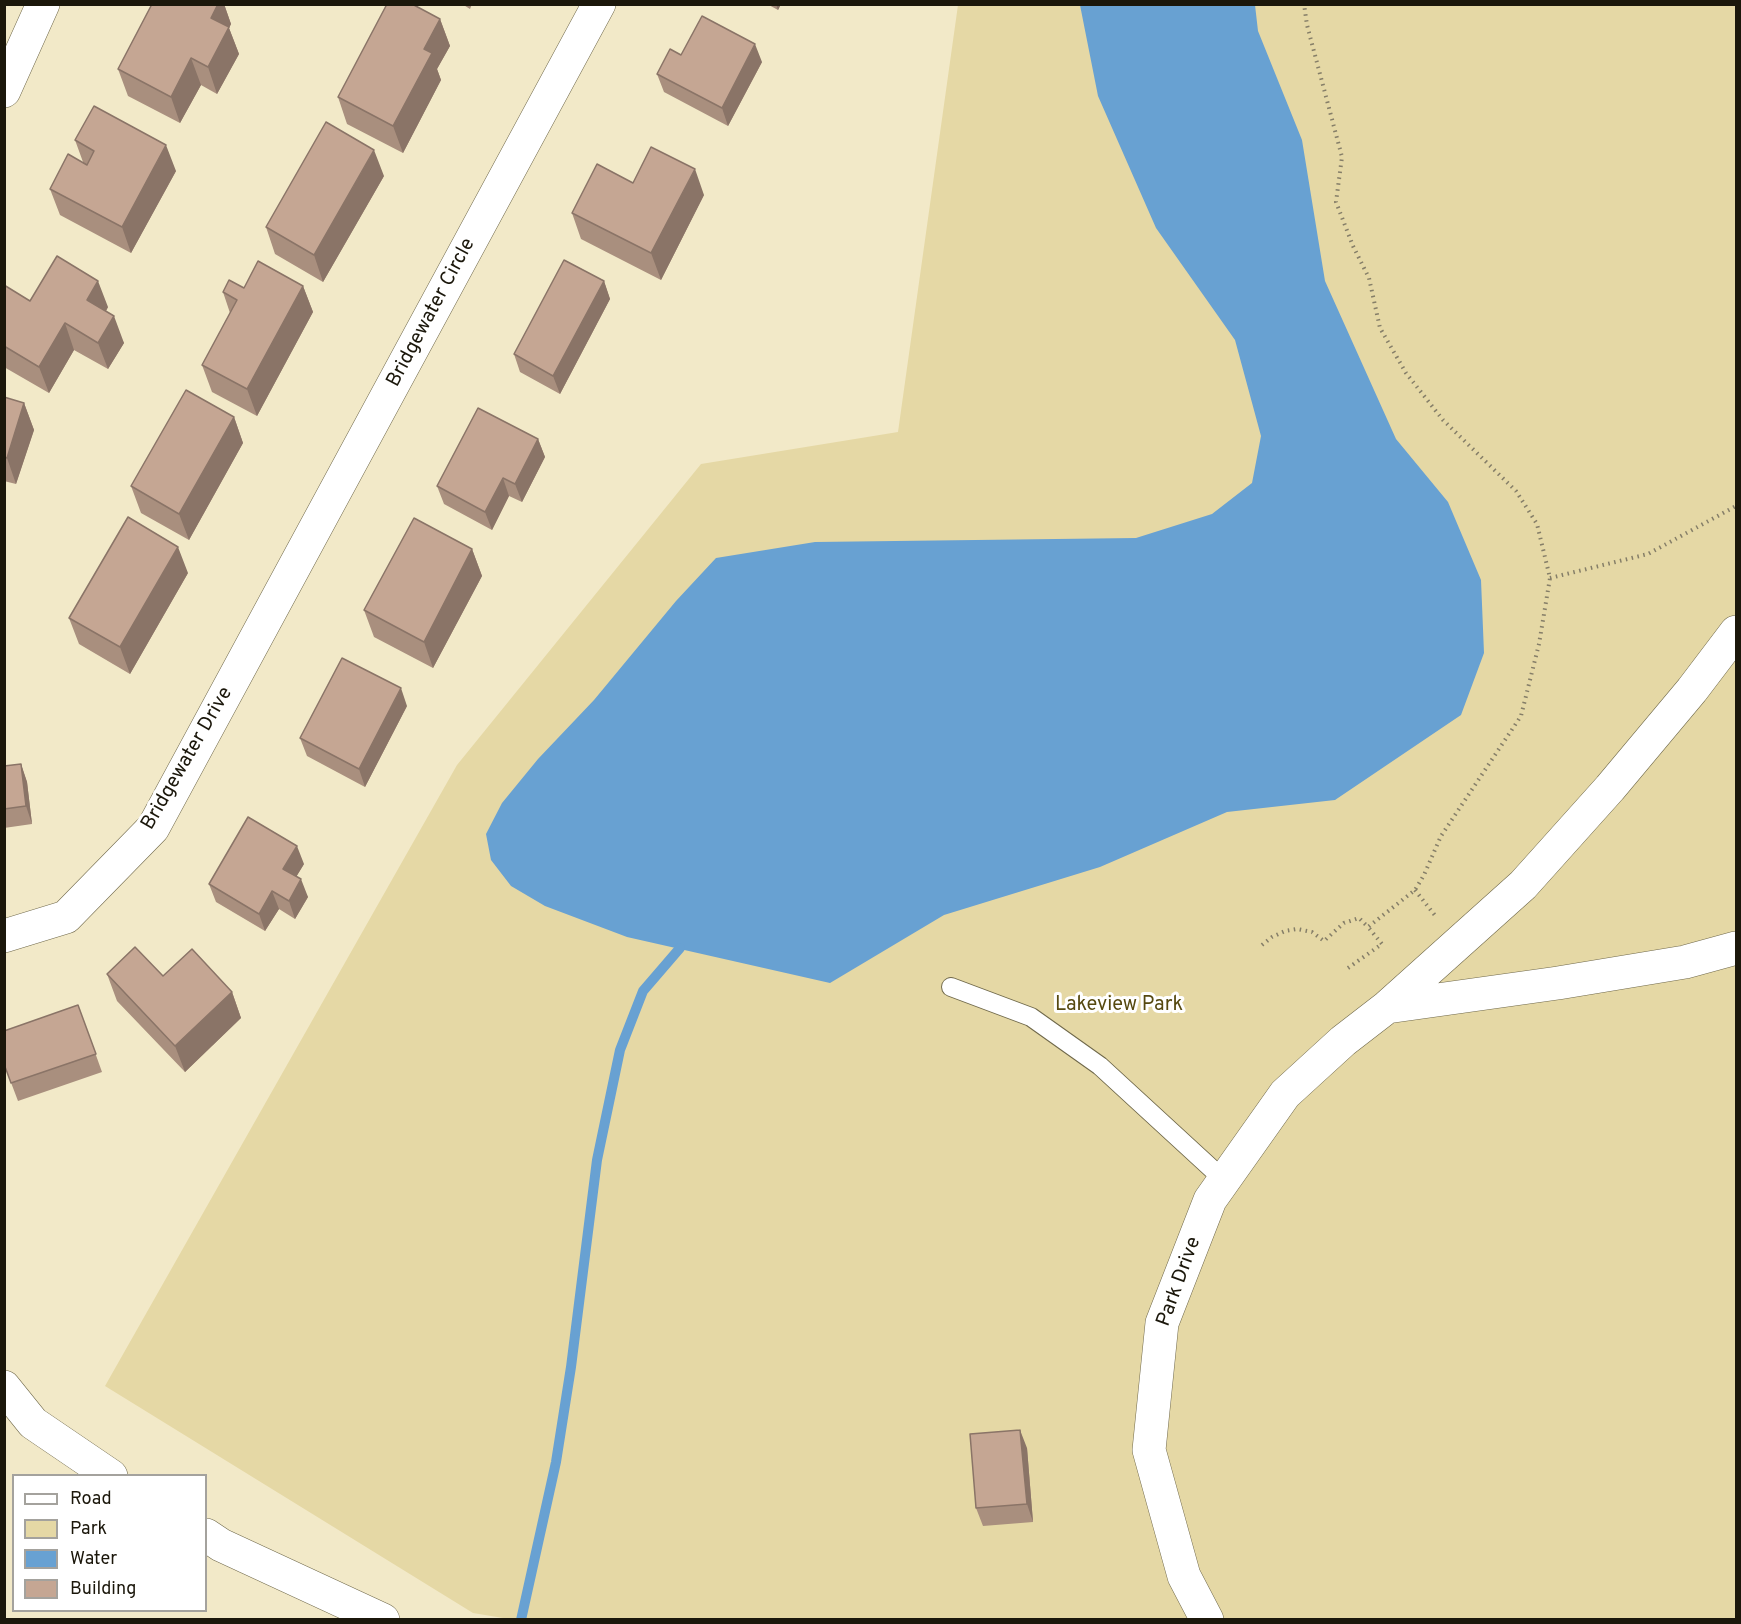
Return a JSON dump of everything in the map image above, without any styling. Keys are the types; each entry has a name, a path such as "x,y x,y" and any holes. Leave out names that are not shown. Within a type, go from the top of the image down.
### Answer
{"street":[{"name":"Bridgewater Circle","path":"265,621 599,4"},
{"path":"4,91 37,7"},
{"name":"Bridgewater Drive","path":"4,936 66,917 153,828 265,621"},
{"name":"Park Drive","path":"1207,1620 1185,1576 1149,1450 1162,1323 1210,1200 1285,1094 1523,885 1617,779 1737,633"},
{"path":"1387,1006 1558,983 1685,962 1737,948"},
{"path":"4,1387 33,1423 108,1474"},
{"path":"207,1536 220,1545 383,1620"}],"lane":[{"path":"951,987 1031,1017 1100,1066 1224,1180"}],"path":[{"path":"1304,4 1307,25 1342,157 1336,202 1353,246 1370,278 1380,328 1406,373 1443,420 1516,491 1537,524 1550,578 1539,644 1521,716 1441,836 1415,890 1368,927"},
{"path":"1550,578 1648,554 1737,506"},
{"path":"1262,945 1272,937 1297,929 1312,932 1324,941 1344,923 1359,918 1382,944 1348,968"}],"green space":[{"name":"Lakeview Park","path":"958,5 1736,5 1736,1619 509,1619 473,1613 105,1386 457,765 701,464 898,432"}],"water":[{"path":"1080,5 1255,5 1258,31 1302,140 1325,281 1396,439 1448,502 1481,580 1484,653 1461,715 1335,800 1227,812 1100,867 944,915 830,983 627,937 545,906 511,886 491,860 486,834 502,803 538,759 594,700 676,601 716,558 815,542 1136,538 1212,514 1252,483 1261,436 1235,340 1156,228 1098,96"}],"building":[{"path":"152,4 218,4 211,18 229,27 208,67 191,58 171,97 118,69"},
{"path":"387,4 412,4 440,19 424,49 432,53 393,126 338,97"},
{"path":"702,16 755,44 722,108 657,74 670,49 681,55"},
{"path":"94,106 166,145 122,227 50,189 68,154 87,165 94,151 75,140"},
{"path":"326,122 374,150 314,255 266,227"},
{"path":"651,147 695,169 651,253 572,213 597,164 633,183"},
{"path":"57,256 98,281 87,300 114,316 98,343 65,323 39,367 4,346 4,285 30,301"},
{"path":"564,260 604,281 553,376 514,354"},
{"path":"258,261 303,286 247,389 202,365 237,300 223,292 229,280 244,288"},
{"path":"186,390 234,417 179,514 131,486"},
{"path":"4,397 24,403 7,458 4,457"},
{"path":"478,408 538,439 515,484 503,478 485,512 437,486"},
{"path":"128,517 178,547 120,647 69,618"},
{"path":"414,518 472,549 424,642 364,610"},
{"path":"342,658 401,688 359,769 300,738"},
{"path":"21,764 26,806 4,809 4,766"},
{"path":"248,817 297,846 283,869 301,879 289,901 272,891 259,914 209,884"},
{"path":"135,947 163,976 192,949 232,992 175,1046 107,974"},
{"path":"78,1005 96,1054 11,1083 4,1064 4,1031"},
{"path":"1020,1430 1027,1504 976,1508 970,1434"}],"waterway":[{"path":"521,1620 556,1462 571,1367 597,1160 620,1050 643,991 680,948"}]}
